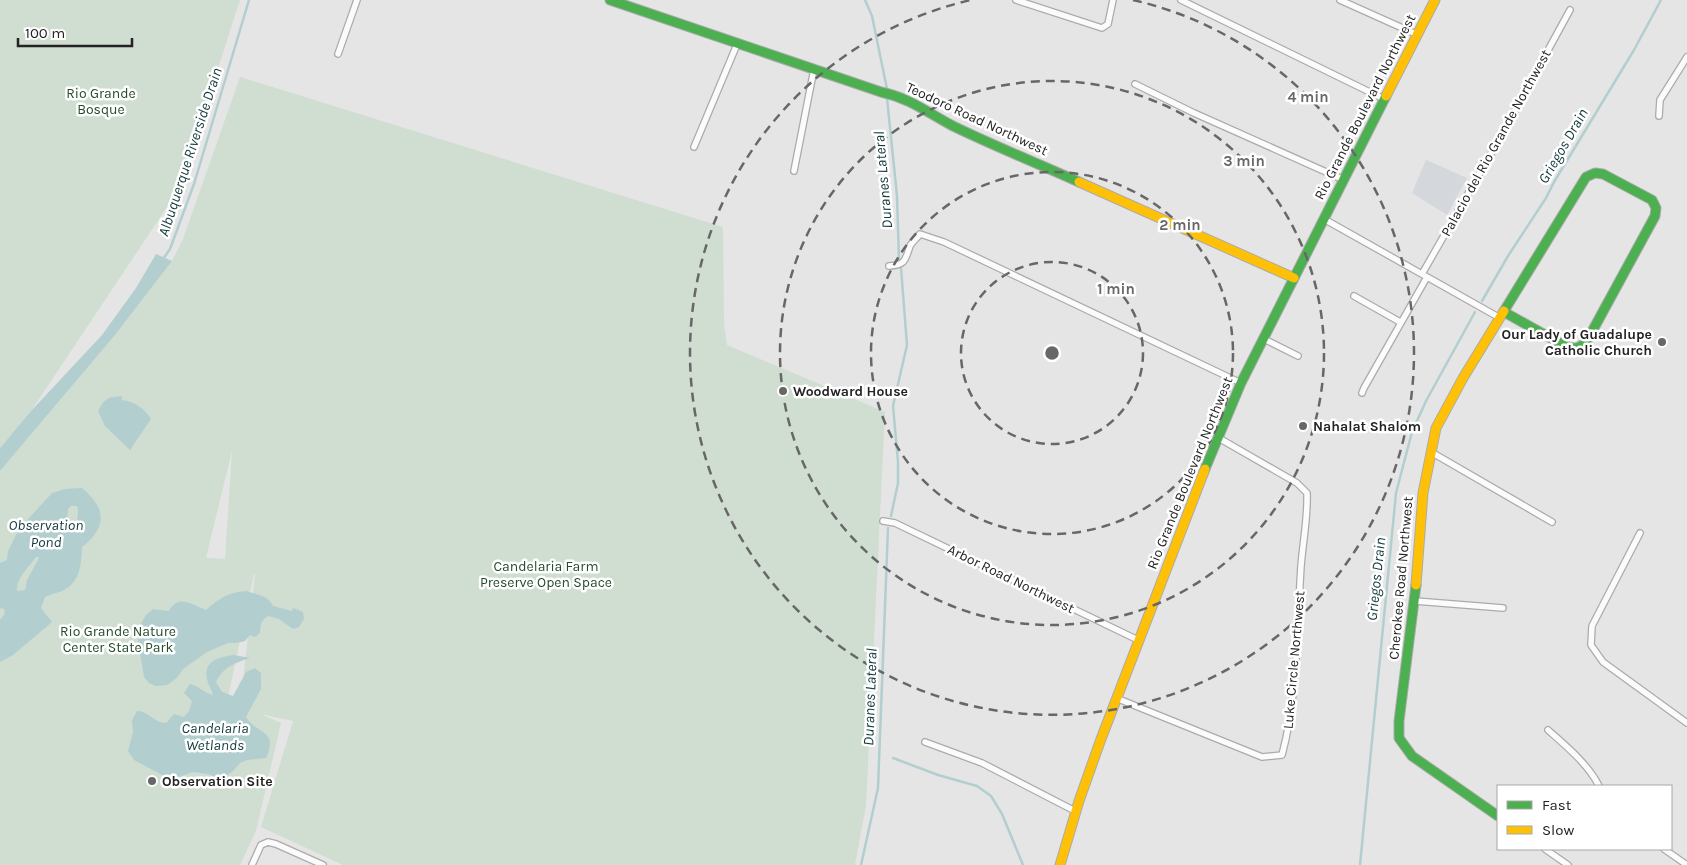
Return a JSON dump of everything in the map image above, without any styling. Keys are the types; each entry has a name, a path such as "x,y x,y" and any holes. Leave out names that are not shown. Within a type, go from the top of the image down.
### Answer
{"street":[{"path":"338,54 357,0"},
{"name":"Teodoro Road Northwest","path":"610,0 925,107 952,124 1294,278"},
{"path":"1016,0 1102,28 1108,24 1114,0"},
{"path":"1181,0 1384,99"},
{"path":"1340,0 1418,35"},
{"name":"Rio Grande Boulevard Northwest","path":"1062,864 1075,811 1116,698 1217,437 1241,383 1435,0"},
{"name":"Palacio del Rio Grande Northwest","path":"1362,393 1570,10"},
{"path":"694,146 738,42"},
{"path":"1659,116 1660,100 1687,57"},
{"path":"794,171 814,69"},
{"path":"1135,84 1194,113 1344,180"},
{"name":"Cherokee Road Northwest","path":"1497,815 1412,756 1399,738 1399,721 1415,601 1423,493 1436,428 1463,378 1586,177 1595,173 1603,174 1652,200 1656,208 1655,216 1588,339 1582,346 1574,349 1565,346 1502,315"},
{"path":"1324,219 1424,276 1502,315"},
{"path":"889,266 900,264 907,257 910,244 920,234 944,242 1241,383"},
{"path":"1354,296 1400,322"},
{"path":"1264,339 1298,356"},
{"name":"Luke Circle Northwest","path":"1116,698 1262,757 1282,755 1288,734 1297,643 1307,493 1297,483 1217,437"},
{"path":"1431,452 1552,522"},
{"name":"Arbor Road Northwest","path":"883,521 895,523 1138,640"},
{"path":"1640,533 1592,626 1591,644 1603,662 1687,724"},
{"path":"1415,601 1503,608"},
{"path":"1548,730 1567,746 1595,778 1598,785"},
{"path":"925,742 982,763 1075,811"},
{"path":"252,865 261,845 268,842 322,865"},
{"path":"1546,850 1568,865"},
{"path":"1665,850 1687,865"}],"shaded area":[{"path":"1426,160 1467,178 1447,215 1412,193"}],"green space":[{"name":"Rio Grande Bosque","path":"0,0 240,0 179,189 31,411 0,448"},
{"name":"Candelaria Farm Preserve Open Space","path":"240,77 723,227 724,324 727,345 885,412 866,805 855,865 343,865 261,827 293,721 261,714 281,723 256,831 240,865 0,865 0,471 115,335 172,261 183,239","holes":["232,451 225,559 206,558","255,575 240,707 227,702"]}],"water":[{"path":"156,254 172,261 115,335 0,471 0,448 31,411 102,335 136,288"},
{"path":"122,396 122,400 139,406 151,419 130,450 105,426 98,411 107,399"},
{"name":"Observation Pond","path":"82,488 90,496 100,511 100,525 90,540 82,547 79,571 74,582 64,590 45,597 41,608 52,622 13,655 0,662 0,620 5,610 0,609 0,563 7,560 8,551 19,529 52,493 65,489","holes":["71,506 77,506 78,511 77,524 73,527 70,527 67,521 68,509","36,557 39,557 27,580 25,590 17,591 21,577"]},
{"path":"246,591 258,594 268,600 273,606 292,611 293,608 303,612 304,619 299,627 293,629 279,619 268,616 261,623 260,633 255,637 250,635 245,641 228,643 207,652 183,669 177,678 167,685 156,686 149,683 144,677 138,641 140,625 146,615 153,609 169,611 176,603 181,602 190,603 206,610 224,597"},
{"name":"Candelaria Wetlands","path":"234,655 250,658 226,669 216,682 222,692 233,696 246,672 255,668 261,673 261,689 246,717 268,737 270,742 266,758 247,760 240,763 232,772 221,779 208,774 193,772 178,777 166,777 134,760 128,751 133,732 132,720 137,711 166,723 174,714 184,717 189,711 192,701 184,693 190,684 213,695 207,679 207,668 213,661"}],"waterway":[{"name":"Albuquerque Riverside Drain","path":"163,259 170,249 194,184 249,0"},
{"name":"Duranes Lateral","path":"865,0 872,16 887,89"},
{"name":"Griegos Drain","path":"1482,301 1508,256 1546,198 1634,50 1661,0"},
{"name":"Duranes Lateral","path":"887,98 897,196 899,260"},
{"name":"Duranes Lateral","path":"891,516 898,483 893,406 907,345 901,268"},
{"name":"Griegos Drain","path":"1360,865 1396,493 1412,432 1426,401 1475,312"},
{"name":"Duranes Lateral","path":"861,865 878,788 888,528"},
{"path":"893,758 938,775 977,786 991,796 1002,814 1023,865"}],"traffic: fast":[{"path":"610,0 901,98 953,126 1079,182"},
{"path":"1205,469 1241,383 1386,96"},
{"path":"1504,311 1586,177 1595,173 1603,174 1652,200 1656,208 1655,216 1588,339 1583,344 1575,348 1565,346 1504,312"},
{"path":"1416,585 1399,721 1399,738 1412,756 1497,815"}],"traffic: slow":[{"path":"1386,96 1435,0"},
{"path":"1079,182 1294,278"},
{"path":"1416,585 1423,493 1436,428 1463,378 1504,311"},
{"path":"1060,865 1079,801 1101,739 1205,469"}],"place":[{"name":"Our Lady of Guadalupe Catholic Church","path":"1662,342"},
{"name":"Woodward House","path":"783,391"},
{"name":"Nahalat Shalom","path":"1303,426"},
{"name":"Observation Site","path":"152,781"}],"park label":[{"name":"Rio Grande Nature Center State Park","path":"118,640"}]}
